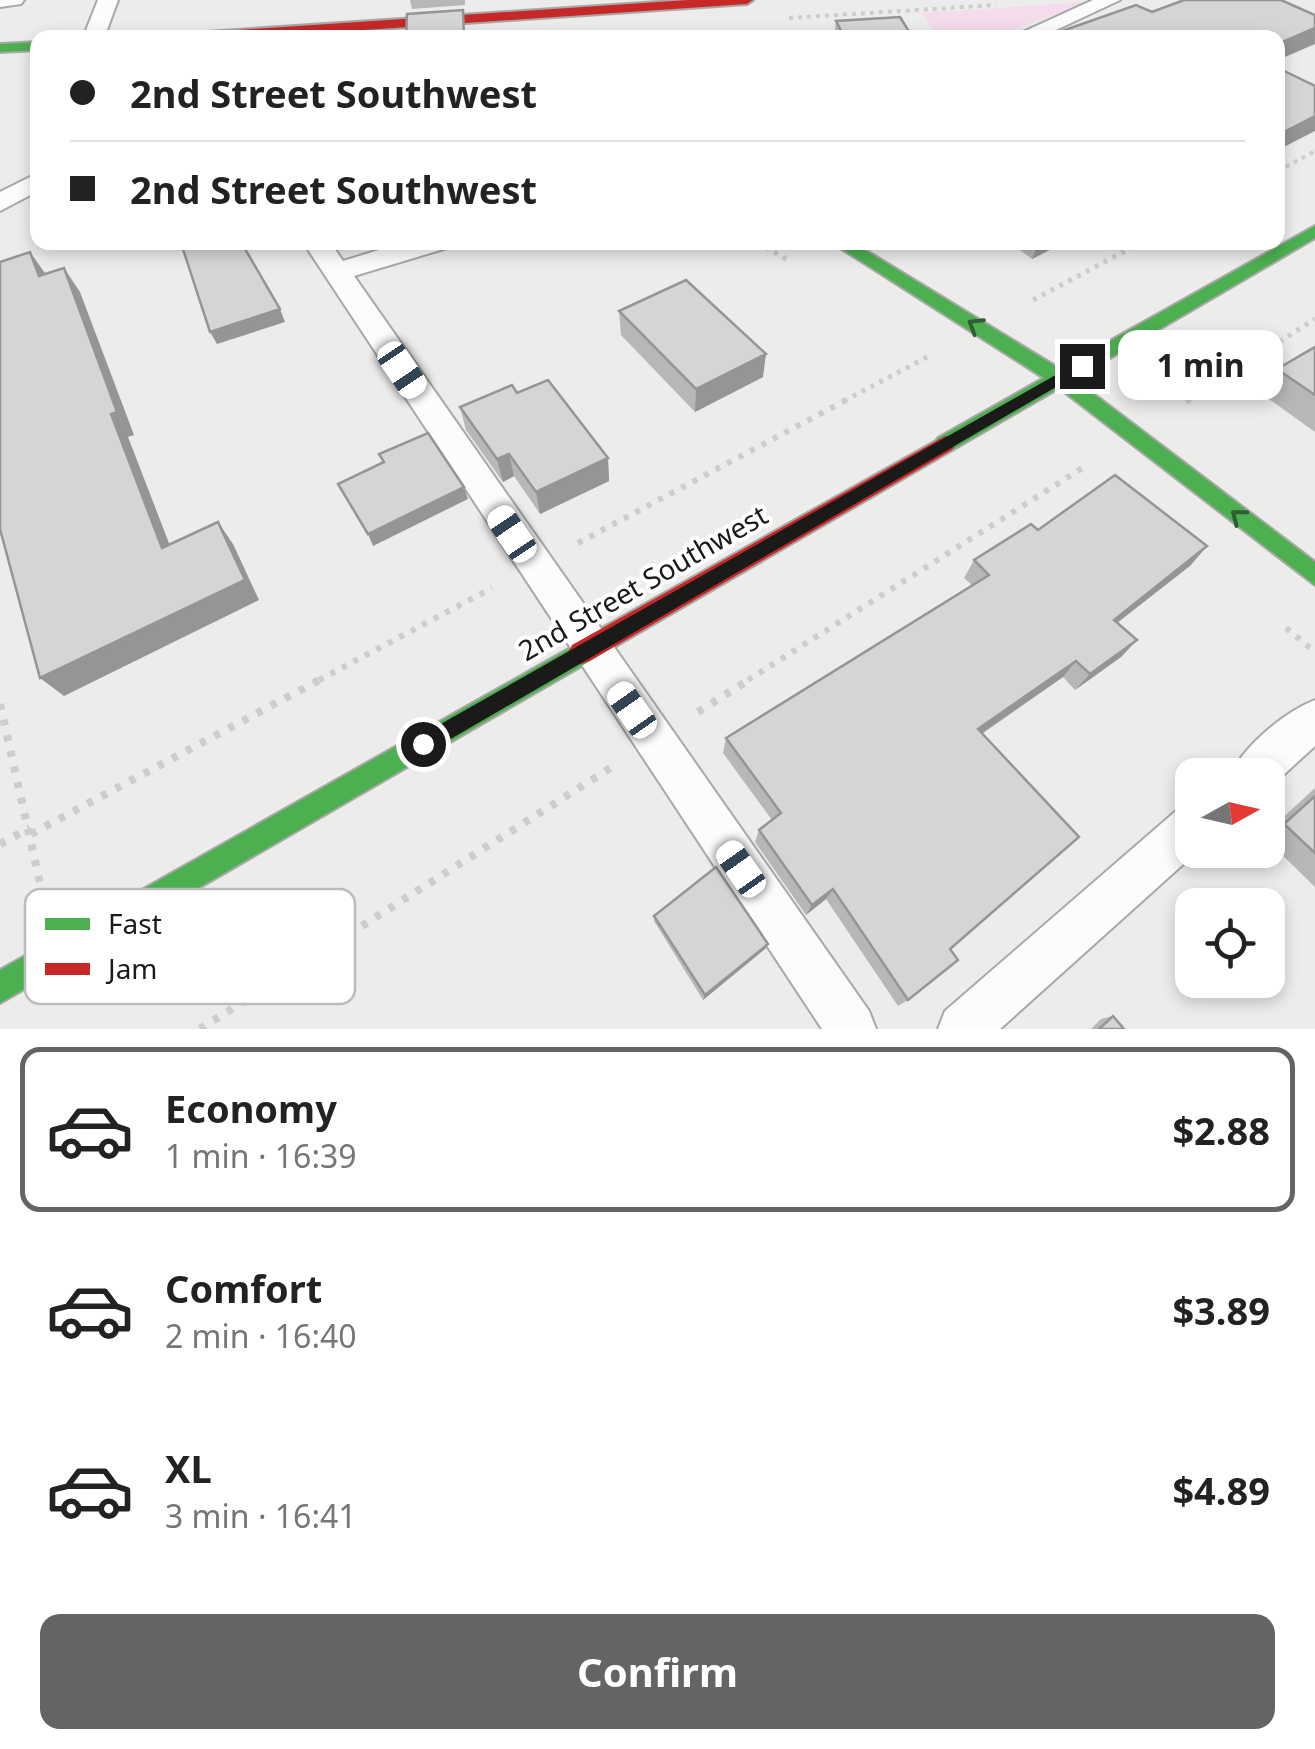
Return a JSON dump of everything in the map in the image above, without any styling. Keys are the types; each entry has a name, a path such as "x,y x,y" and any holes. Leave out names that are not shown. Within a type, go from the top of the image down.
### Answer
{"street":[{"path":"267,30 538,6 748,0"},
{"path":"538,6 549,30"},
{"path":"0,48 30,46"},
{"name":"2nd Street Southwest","path":"1285,247 1315,230"},
{"path":"852,250 1060,378 1315,575"},
{"name":"2nd Street Southwest","path":"172,889 1281,250"},
{"name":"2nd Street Southwest","path":"0,988 25,974"}],"lane":[{"path":"0,1 14,0"},
{"path":"96,30 108,0"},
{"path":"1039,30 1110,0"},
{"path":"0,203 30,185"},
{"path":"378,250 326,257 851,1029"},
{"path":"1271,758 1315,720"},
{"path":"962,1029 1175,842"}],"path":[{"path":"779,19 1014,4"},
{"path":"1285,166 1315,150"},
{"path":"1029,302 1127,250"},
{"path":"1178,407 1315,320"},
{"path":"0,704 42,889"},
{"path":"0,844 30,828"}],"shaded area":[{"path":"1088,2 1012,30 933,30 922,13"}],"building":[{"path":"1184,0 1281,0 1315,15 1315,28 1285,41 1285,30 1065,30 1136,5 1152,12"},
{"path":"463,10 464,30 406,30 407,14"},
{"path":"900,17 908,30 841,30 836,21"},
{"path":"1285,71 1315,86 1315,116 1285,131"},
{"path":"183,250 246,250 280,309 210,332"},
{"path":"30,252 39,276 64,268 117,412 111,414 162,548 218,522 245,580 40,678 0,529 0,262"},
{"path":"686,280 766,354 696,389 619,311"},
{"path":"1315,347 1315,395 1277,369"},
{"path":"548,380 608,458 536,492 509,454 497,459 460,407 512,385 517,393"},
{"path":"428,433 464,487 368,534 338,484 384,462 379,454"},
{"path":"1115,475 1207,546 1114,620 1137,640 1090,674 1076,661 978,729 1079,837 950,949 958,960 908,1000 833,889 812,905 759,830 781,813 726,738 989,575 974,560 1031,524 1038,530"},
{"path":"1315,796 1315,853 1285,825"},
{"path":"716,867 768,944 705,995 654,916"},
{"path":"1113,1016 1124,1029 1099,1029"}],"traffic: fast":[{"path":"0,48 30,46"},
{"path":"1285,248 1315,231"},
{"path":"852,250 1060,378 1315,575"},
{"path":"945,444 1282,250"},
{"path":"170,889 581,653"},
{"path":"0,987 25,973"}],"traffic: jam":[{"path":"297,30 747,0"},
{"path":"581,653 945,444"}],"route":[{"path":"423,744 1082,366"}]}
